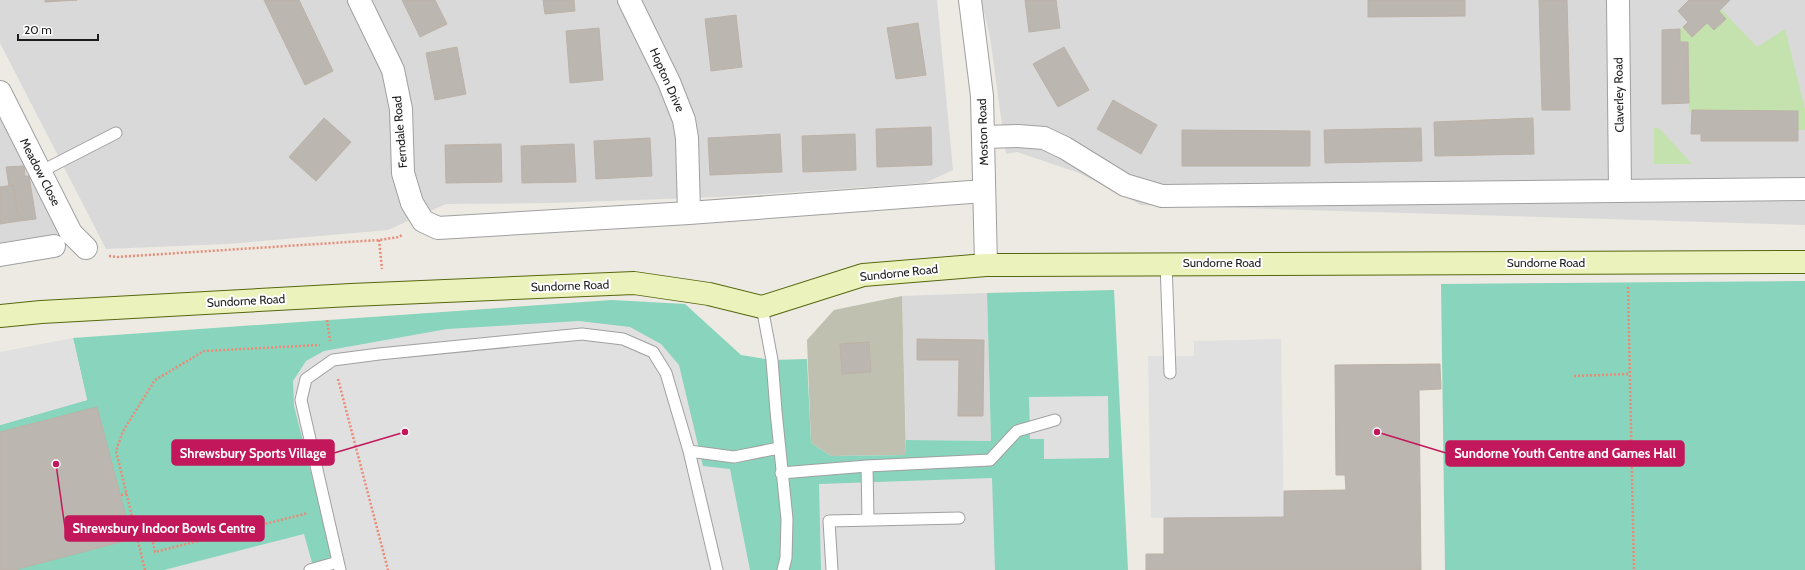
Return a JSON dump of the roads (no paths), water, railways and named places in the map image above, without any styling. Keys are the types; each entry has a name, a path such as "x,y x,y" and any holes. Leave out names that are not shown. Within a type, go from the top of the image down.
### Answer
{"main road":[{"name":"Sundorne Road","path":"0,316 41,312 351,295 634,283 708,294 762,307 864,275 986,265 1166,263 1805,262"}],"street":[{"name":"Ferndale Road","path":"359,0 393,70 401,109 403,173 412,203 423,221 438,228 689,213"},
{"name":"Hopton Drive","path":"629,0 669,82 684,120 687,138 689,213"},
{"name":"Moston Road","path":"970,0 982,96 986,265"},
{"name":"Claverley Road","path":"1618,0 1620,190"},
{"name":"Meadow Close","path":"0,92 71,234 86,248"},
{"path":"983,137 1018,136 1044,138 1065,148 1125,185 1162,196 1805,189"},
{"path":"689,213 984,191"},
{"path":"0,255 54,246"}],"lane":[{"path":"40,172 116,133"},
{"path":"1166,263 1170,373"},
{"path":"762,307 772,360 788,541 783,570"},
{"path":"310,570 339,566 301,400 306,379 333,360 443,347 582,334 623,339 653,352 666,373 689,451 717,570"},
{"path":"781,473 867,466 990,460 1017,432 1055,420"},
{"path":"689,451 734,457 779,448"},
{"path":"867,466 868,520"},
{"path":"832,570 829,521 959,518"}],"place":[{"name":"Shrewsbury Sports Village","path":"405,432"},
{"name":"Sundorne Youth Centre and Games Hall","path":"1377,432"},
{"name":"Shrewsbury Indoor Bowls Centre","path":"56,464"}]}
